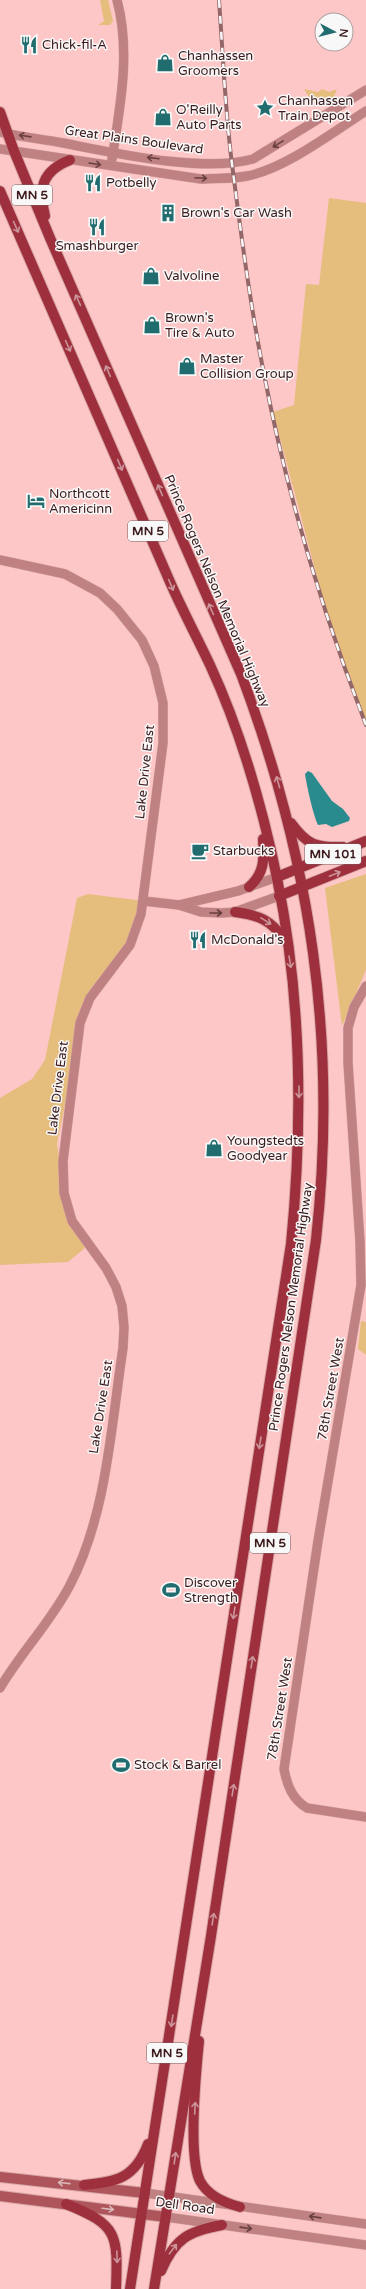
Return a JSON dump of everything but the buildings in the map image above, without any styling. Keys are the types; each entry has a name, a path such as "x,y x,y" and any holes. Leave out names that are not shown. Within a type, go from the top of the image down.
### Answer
{"main road":[{"name":"Prince Rogers Nelson Memorial Highway","path":"0,112 4,133 14,151 50,238 241,674 264,739 288,820 303,887 320,1010 324,1106 322,1185 310,1282 211,1936 169,2196"},
{"path":"50,238 44,213 43,187 49,172 70,160"},
{"name":"Prince Rogers Nelson Memorial Highway","path":"0,191 173,590 211,667 245,760 262,817 277,877 292,978 298,1064 297,1166 291,1244 142,2213"},
{"path":"249,887 257,880 263,870 262,817"},
{"path":"288,820 309,844 326,847 349,847"},
{"name":"MN 101","path":"277,877 366,841"},
{"name":"MN 101","path":"280,896 366,861"},
{"path":"235,912 266,919 278,930 287,945"},
{"path":"211,1936 198,2052 195,2159 198,2174 207,2190 219,2199 240,2207"},
{"path":"84,2185 110,2183 130,2173 144,2154 156,2123"},
{"name":"Dell Road","path":"0,2176 145,2193"},
{"name":"Dell Road","path":"0,2196 166,2217"},
{"name":"MN 5","path":"155,2286 169,2196"},
{"path":"66,2204 94,2217 112,2232 117,2249 116,2289"},
{"name":"MN 5","path":"130,2289 142,2213"},
{"path":"155,2286 167,2258 178,2243 192,2232 222,2225"}],"street":[{"path":"111,166 123,74 123,45 117,0"},
{"name":"Great Plains Boulevard","path":"4,133 113,153 200,164 244,162 253,159 366,90"},
{"path":"0,149 201,178 248,176 281,164 366,111"},
{"name":"Lake Drive East","path":"0,560 65,574 100,593 117,609 142,640 154,666 163,704 163,743 144,901 136,931 130,945 90,998 80,1023 63,1161 64,1192 72,1221 106,1268 116,1287 122,1306 124,1327 123,1348 101,1490 94,1523 70,1585 53,1614 13,1666 0,1688"},
{"path":"179,905 223,896 277,877"},
{"path":"144,901 179,905 201,912 235,912 280,896"},
{"name":"78th Street West","path":"366,986 354,1007 348,1028 348,1063 360,1242 361,1285 318,1541 284,1769 286,1782 299,1803 316,1810 366,1817"},
{"name":"Dell Road","path":"145,2193 366,2224"},
{"name":"Dell Road","path":"166,2217 366,2245"}],"shaded area":[{"path":"100,0 108,0 113,21 110,25 98,25 104,21"},
{"path":"304,89 318,92 322,89 329,92 337,89 333,99 324,105 312,102"},
{"path":"329,198 366,203 366,721 328,618 273,412 294,405 306,284 319,285"},
{"path":"366,874 366,970 342,1026 325,888"},
{"path":"88,894 144,901 120,959 83,1016 57,1144 69,1211 85,1248 68,1262 0,1265 0,1098 32,1079 45,1060 77,898"},
{"path":"361,1321 366,1322 366,1355 358,1349"}],"water":[{"path":"308,771 312,773 332,801 343,809 350,818 349,821 332,827 326,824 318,825 312,807 305,774"}],"railway":[{"path":"219,0 226,103 242,243 259,348 273,419 295,508 320,595 366,725"}],"place":[{"name":"Chick-fil-A","path":"29,45"},
{"name":"Chanhassen Groomers","path":"165,63"},
{"name":"Chanhassen Train Depot","path":"265,108"},
{"name":"O'Reilly Auto Parts","path":"163,117"},
{"name":"Potbelly","path":"93,183"},
{"name":"Brown's Car Wash","path":"168,213"},
{"name":"Smashburger","path":"97,227"},
{"name":"Valvoline","path":"151,276"},
{"name":"Brown's Tire & Auto","path":"152,325"},
{"name":"Master Collision Group","path":"187,366"},
{"name":"Northcott Americinn","path":"36,501"},
{"name":"Starbucks","path":"200,851"},
{"name":"McDonald's","path":"198,940"},
{"name":"Youngstedts Goodyear","path":"214,1148"},
{"name":"Discover Strength","path":"171,1590"},
{"name":"Stock & Barrel","path":"121,1765"}]}
